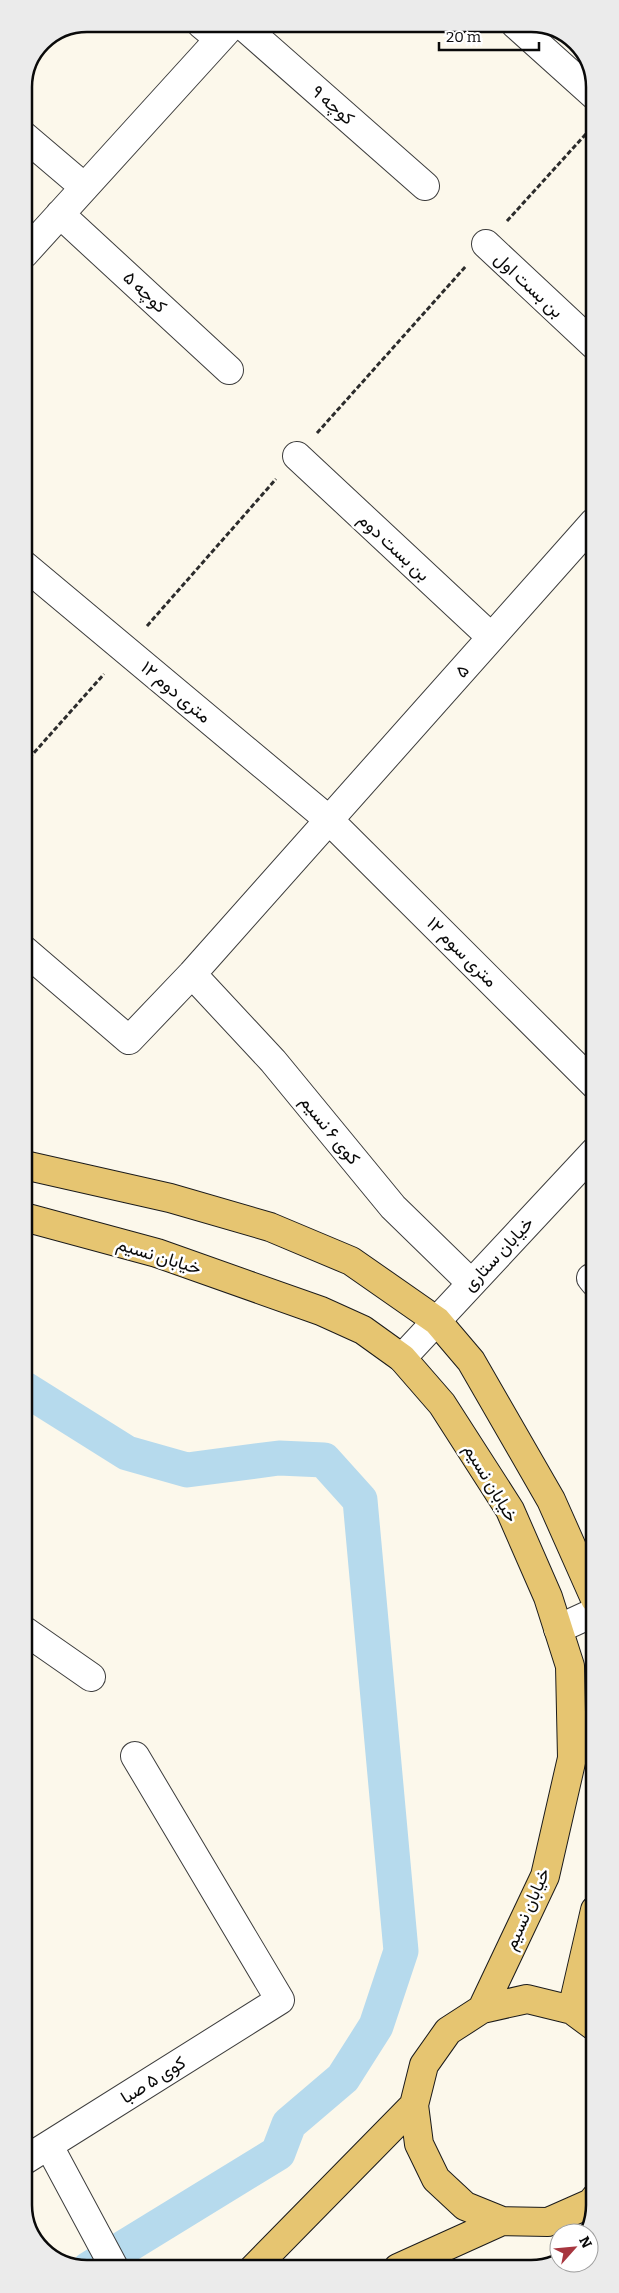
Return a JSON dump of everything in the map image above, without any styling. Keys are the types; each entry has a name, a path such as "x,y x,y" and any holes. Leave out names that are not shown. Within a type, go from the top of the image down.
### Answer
{"main road":[{"path":"32,1167 170,1198 270,1227 351,1261 437,1321 471,1361 551,1500 586,1579"},
{"name":"خیابان نسیم","path":"32,1220 157,1253 321,1311 363,1330 402,1358 442,1404 510,1510 548,1597 570,1666 572,1758 545,1876 482,2009"},
{"path":"572,2010 586,1968"},
{"path":"586,2020 572,2010 527,1999 482,2009 448,2031 424,2065 414,2105 419,2144 436,2179 465,2206 502,2221 548,2222 586,2205"},
{"path":"262,2260 414,2105"},
{"path":"416,2260 502,2221"}],"street":[{"path":"32,245 215,32"},
{"name":"کوچه ۹","path":"250,32 425,186"},
{"path":"525,33 586,87"},
{"path":"32,143 84,187"},
{"name":"کوچه ۵","path":"60,214 229,370"},
{"name":"بن بست اول","path":"486,244 586,338"},
{"name":"بن بست دوم","path":"297,456 491,637"},
{"name":"۵","path":"32,957 129,1040 192,974 586,531"},
{"name":"۱۲ متری دوم","path":"32,572 329,820"},
{"name":"۱۲ متری سوم","path":"329,820 586,1076"},
{"name":"کوی ۶ نسیم","path":"192,974 273,1061 392,1207 471,1283"},
{"name":"خیابان ستاری","path":"402,1358 586,1161"},
{"path":"558,1629 586,1616"},
{"path":"32,1636 91,1677"},
{"name":"کوی ۵ صبا","path":"32,2156 280,2000 135,1756"},
{"path":"49,2146 110,2260"}],"path":[{"path":"32,755 586,134"}],"waterway":[{"path":"32,1393 127,1453 187,1470 279,1458 324,1460 360,1500 401,1951 376,2026 343,2078 289,2124 278,2153 104,2260"}]}
